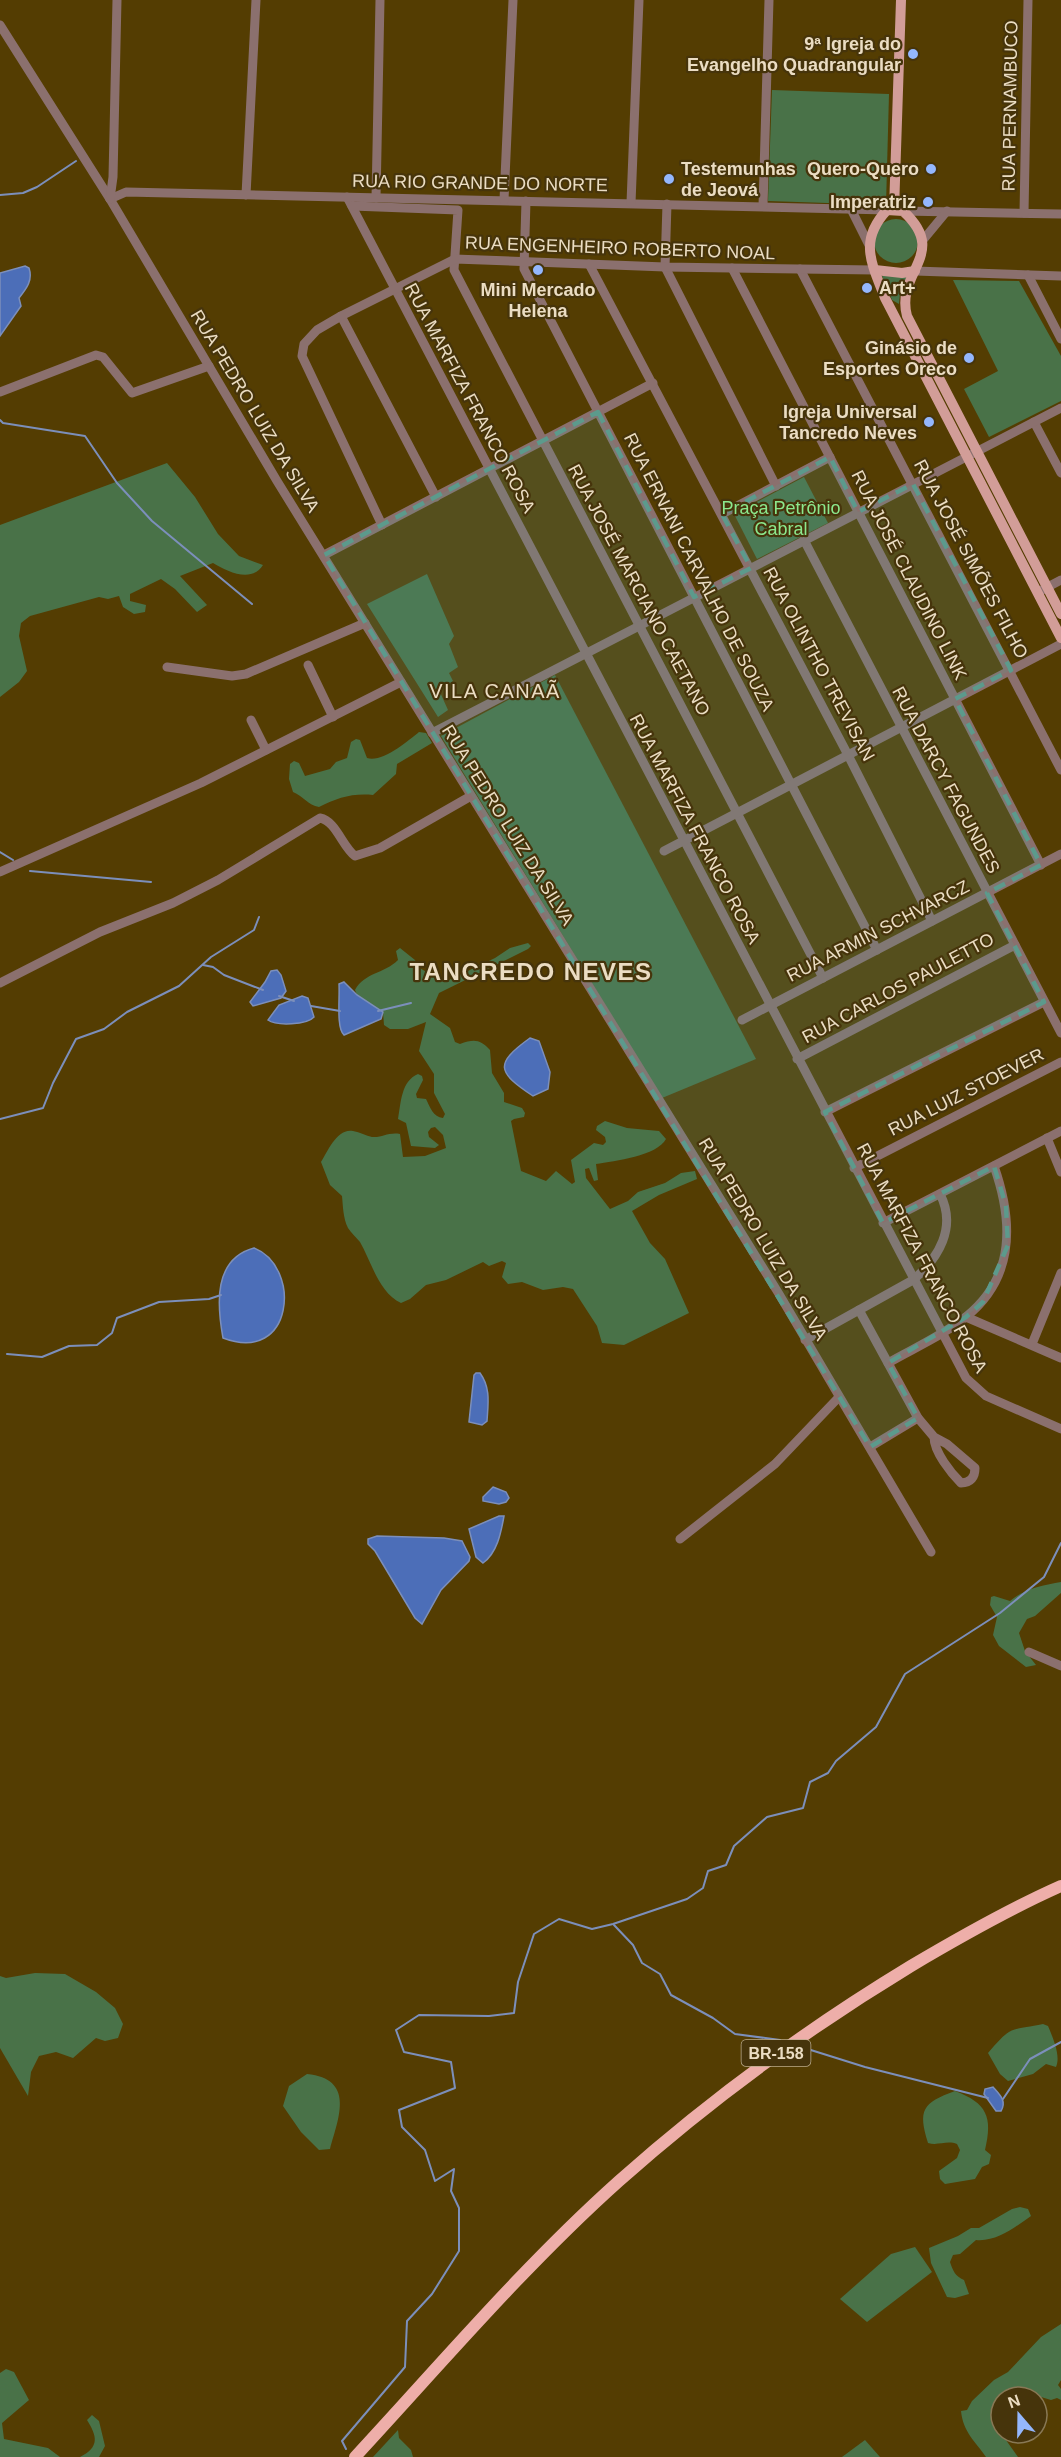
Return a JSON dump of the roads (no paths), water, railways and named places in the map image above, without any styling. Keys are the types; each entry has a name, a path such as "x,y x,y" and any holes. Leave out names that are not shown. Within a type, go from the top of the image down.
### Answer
{"highway":[{"name":"BR-158","path":"355,2457 527,2271 618,2182 695,2117 776,2053 848,2005 983,1924 1061,1886"}],"main road":[{"path":"901,0 894,210 874,226 870,235 869,245 874,270 885,298 966,457 1042,590 1061,614"},
{"path":"894,210 921,230 923,240 915,271 904,296 907,316 977,451 1042,590 1061,638"},
{"path":"874,270 902,273 915,271"}],"street":[{"path":"110,199 113,177 117,0"},
{"path":"246,195 256,0"},
{"path":"376,198 380,0"},
{"path":"504,200 513,0"},
{"path":"632,203 639,0"},
{"path":"763,207 769,0"},
{"name":"RUA PERNAMBUCO","path":"1024,213 1028,0"},
{"name":"RUA PEDRO LUIZ DA SILVA","path":"0,25 110,199 277,481 675,1124 931,1552"},
{"name":"RUA RIO GRANDE DO NORTE","path":"110,199 126,192 246,195 349,201 376,198 504,200 1061,214"},
{"name":"RUA JOSÉ MARCIANO CAETANO","path":"349,201 458,210 454,270 823,978"},
{"name":"RUA MARFIZA FRANCO ROSA","path":"349,201 966,1378 973,1387 986,1396 1061,1428"},
{"name":"RUA ERNANI CARVALHO DE SOUZA","path":"526,201 524,269 877,950"},
{"path":"667,204 665,267 776,486"},
{"path":"851,209 869,245"},
{"path":"923,240 948,211"},
{"name":"RUA ENGENHEIRO ROBERTO NOAL","path":"382,525 302,356 304,344 317,330 341,316 455,260 665,267 874,270"},
{"name":"RUA OLINTHO TREVISAN","path":"589,264 848,755 932,921"},
{"name":"RUA JOSÉ CLAUDINO LINK","path":"732,268 1041,865"},
{"name":"RUA JOSÉ SIMÕES FILHO","path":"800,269 1011,670 1061,770"},
{"path":"915,271 1061,276"},
{"path":"1028,275 1061,339"},
{"path":"341,316 436,497"},
{"path":"0,392 96,355 103,357 132,393 209,366"},
{"path":"324,555 653,383"},
{"path":"432,733 1061,408"},
{"path":"1034,422 1061,473"},
{"path":"722,514 830,457"},
{"name":"RUA DARCY FAGUNDES","path":"804,540 1061,1033"},
{"path":"1042,590 1061,580"},
{"path":"167,668 232,676 246,674 365,623"},
{"path":"664,852 1061,644"},
{"path":"308,665 333,717"},
{"path":"0,872 201,783 401,682"},
{"path":"251,720 266,750"},
{"path":"0,983 100,932 173,903 218,880 320,818 328,821 355,856 380,848 471,796"},
{"name":"RUA ARMIN SCHVARCZ","path":"742,1020 1061,854"},
{"name":"RUA CARLOS PAULETTO","path":"797,1059 1015,945"},
{"path":"825,1112 1044,1002"},
{"name":"RUA LUIZ STOEVER","path":"854,1168 1061,1062"},
{"path":"883,1223 1061,1131"},
{"path":"1047,1138 1061,1172"},
{"path":"888,1362 966,1317 983,1302 1003,1266 1008,1245 1006,1206 994,1166"},
{"path":"805,1340 913,1280 935,1260 944,1238 946,1212 940,1194"},
{"path":"1032,1344 1061,1273"},
{"path":"859,1310 918,1418 934,1437 947,1444 975,1468 974,1477 970,1481 961,1483 956,1478 937,1450 934,1437"},
{"path":"966,1317 1061,1358"},
{"path":"680,1539 776,1464 839,1397"},
{"path":"870,1447 918,1418"},
{"path":"1029,1653 1061,1665"}],"water":[{"path":"25,266 29,268 30,280 19,298 21,306 0,336 0,273"},
{"path":"277,970 286,991 281,998 253,1006 250,1002 271,971"},
{"path":"344,982 357,995 383,1012 381,1019 344,1035 340,1026 339,984"},
{"path":"302,996 308,998 314,1017 310,1020 291,1024 268,1020 279,1005"},
{"path":"530,1038 539,1041 550,1072 548,1089 533,1096 512,1080 504,1068 510,1055"},
{"path":"254,1248 269,1258 279,1274 284,1292 283,1310 277,1326 265,1338 247,1343 223,1338 219,1298 225,1273 231,1262"},
{"path":"476,1373 480,1373 484,1379 488,1396 487,1421 482,1425 469,1422"},
{"path":"493,1487 506,1492 509,1498 506,1502 499,1504 483,1501 483,1497"},
{"path":"504,1516 498,1542 492,1554 483,1563 476,1557 469,1529"},
{"path":"377,1536 444,1538 462,1541 470,1557 469,1561 441,1590 422,1624 415,1618 375,1551 368,1544 368,1539"},
{"path":"993,2087 1003,2101 1001,2111 996,2111 984,2094 985,2089"}],"waterway":[{"path":"0,195 23,193 37,187 76,161"},
{"path":"0,420 3,423 85,436 117,483 152,521 252,604"},
{"path":"0,852 13,860"},
{"path":"30,871 151,882"},
{"path":"0,1119 43,1108 76,1039 104,1029 127,1012 179,986 211,957 254,930 259,917"},
{"path":"203,965 213,967 224,975 263,990"},
{"path":"279,996 294,1001"},
{"path":"378,1011 411,1003"},
{"path":"311,1006 340,1011"},
{"path":"7,1354 42,1357 69,1346 97,1345 112,1333 117,1318 159,1302 209,1299 221,1295"},
{"path":"346,2449 342,2441 405,2367 407,2321 432,2294 459,2251 459,2208 451,2191 454,2169 435,2181 425,2150 402,2127 399,2110 455,2088 451,2062 404,2052 396,2030 419,2015 489,2016 514,2013 518,1982 534,1934 559,1919 592,1929 613,1924 687,1899 703,1888 708,1871 726,1865 734,1846 767,1817 803,1808 810,1782 828,1773 836,1761 876,1727 905,1674 1000,1613 1044,1577 1061,1543"},
{"path":"614,1925 633,1945 642,1963 660,1974 671,1995 713,2018 735,2034 780,2040"},
{"path":"1003,2099 1030,2059 1061,2042"},
{"path":"798,2046 865,2067 988,2098"}],"place":[{"name":"9ª Igreja do Evangelho Quadrangular","path":"913,54"},
{"name":"Quero-Quero","path":"931,169"},
{"name":"Testemunhas de Jeová","path":"669,179"},
{"name":"Imperatriz","path":"928,202"},
{"name":"Mini Mercado Helena","path":"538,270"},
{"name":"Art+","path":"867,288"},
{"name":"Ginásio de Esportes Oreco","path":"969,358"},
{"name":"Igreja Universal Tancredo Neves","path":"929,422"}],"district":[{"name":"VILA CANAÃ","path":"495,691"},
{"name":"TANCREDO NEVES","path":"531,971"}],"park label":[{"name":"Praça Petrônio Cabral","path":"781,518"}]}
